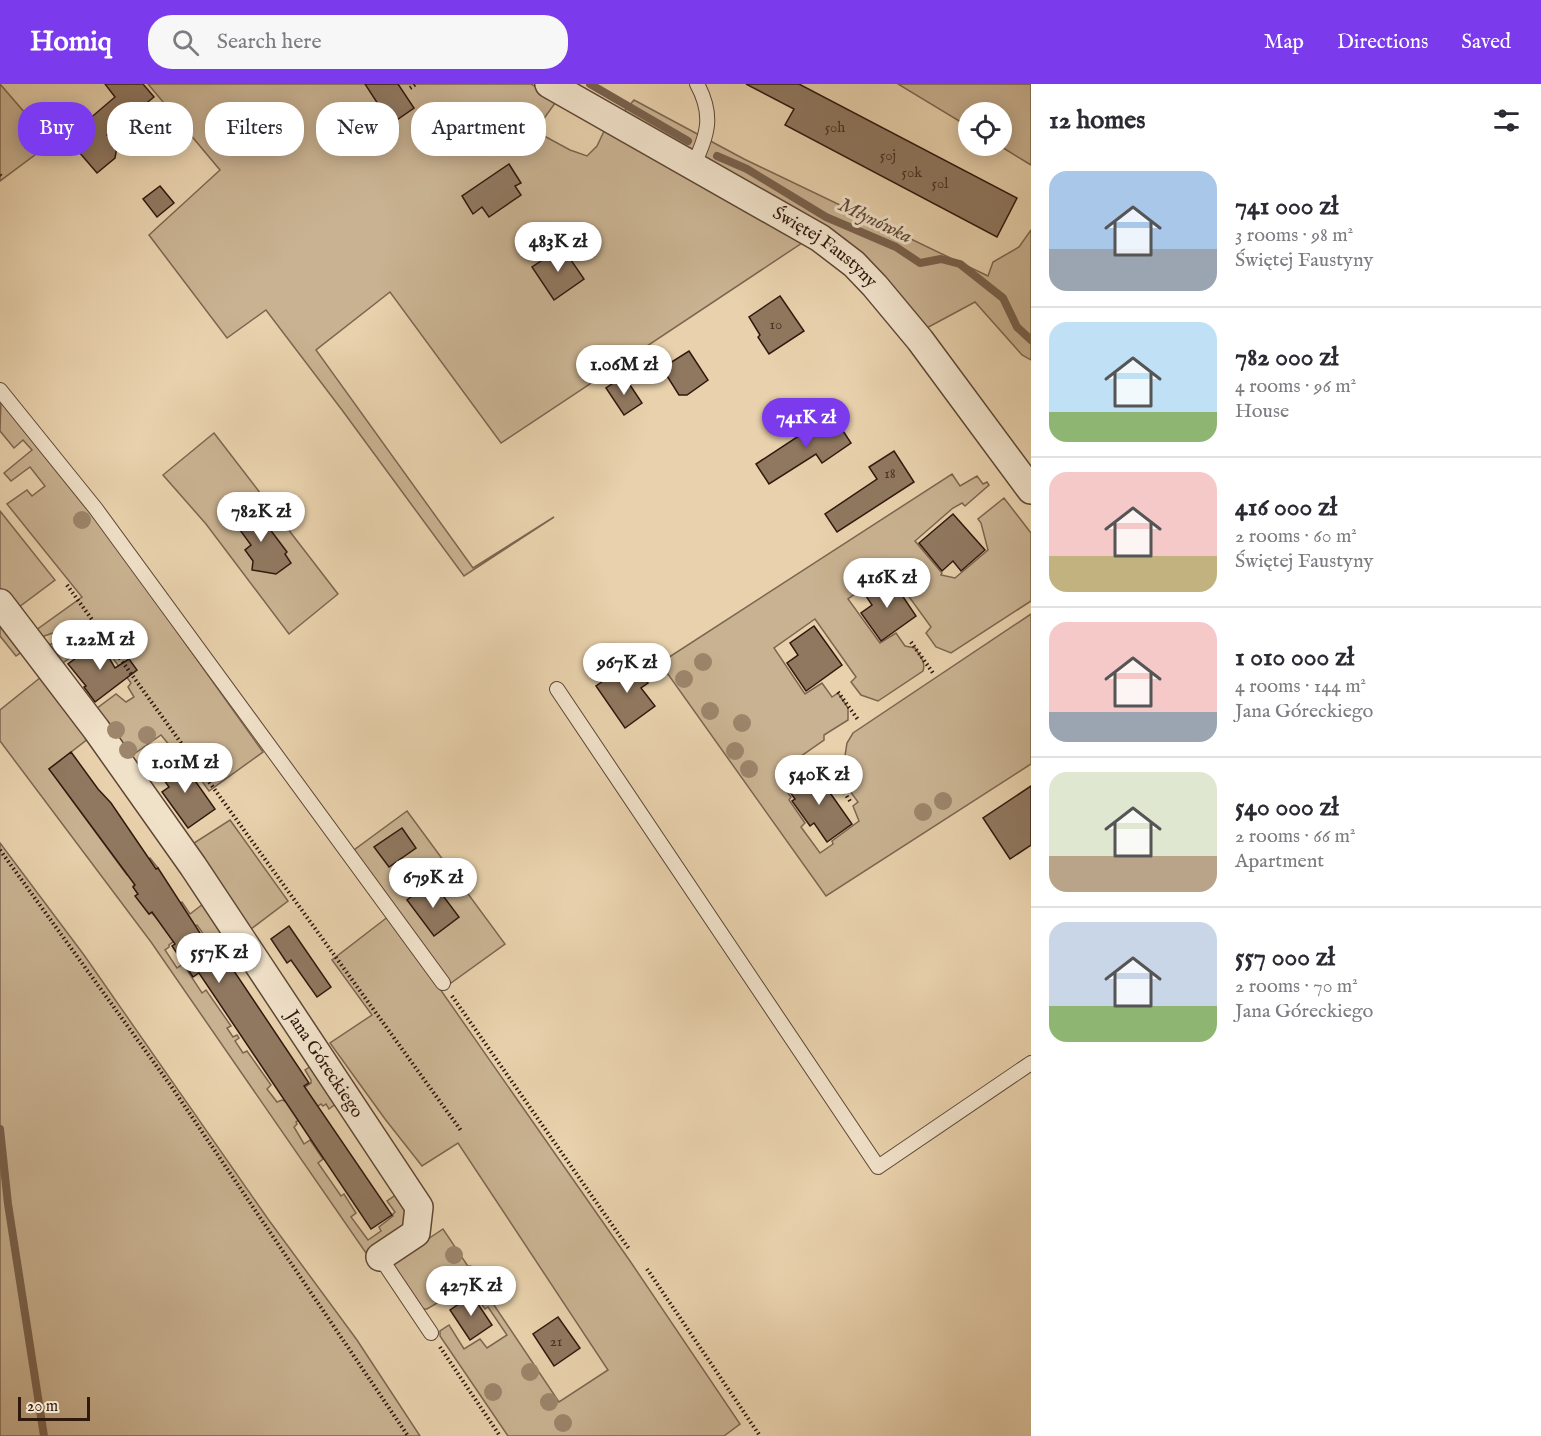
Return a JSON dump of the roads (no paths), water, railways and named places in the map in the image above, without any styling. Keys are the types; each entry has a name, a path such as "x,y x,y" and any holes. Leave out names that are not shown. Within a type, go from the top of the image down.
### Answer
{"street":[{"name":"Świętej Faustyny","path":"549,84 820,238 854,264 920,340 1031,490"},
{"name":"Jana Góreckiego","path":"0,603 96,729 193,866 419,1207 416,1233 380,1257"}],"lane":[{"path":"693,166 704,142 708,122 704,100 697,84"},
{"path":"0,390 96,509 443,983"},
{"path":"556,689 878,1167 1031,1063"},
{"path":"380,1257 431,1333"}],"waterway":[{"name":"Młynówka","path":"590,84 688,141"},
{"name":"Młynówka","path":"717,156 747,169 826,217 896,247 920,263 941,259 960,264 1003,298 1017,327 1031,340"},
{"path":"0,1129 8,1204 44,1436"}]}
